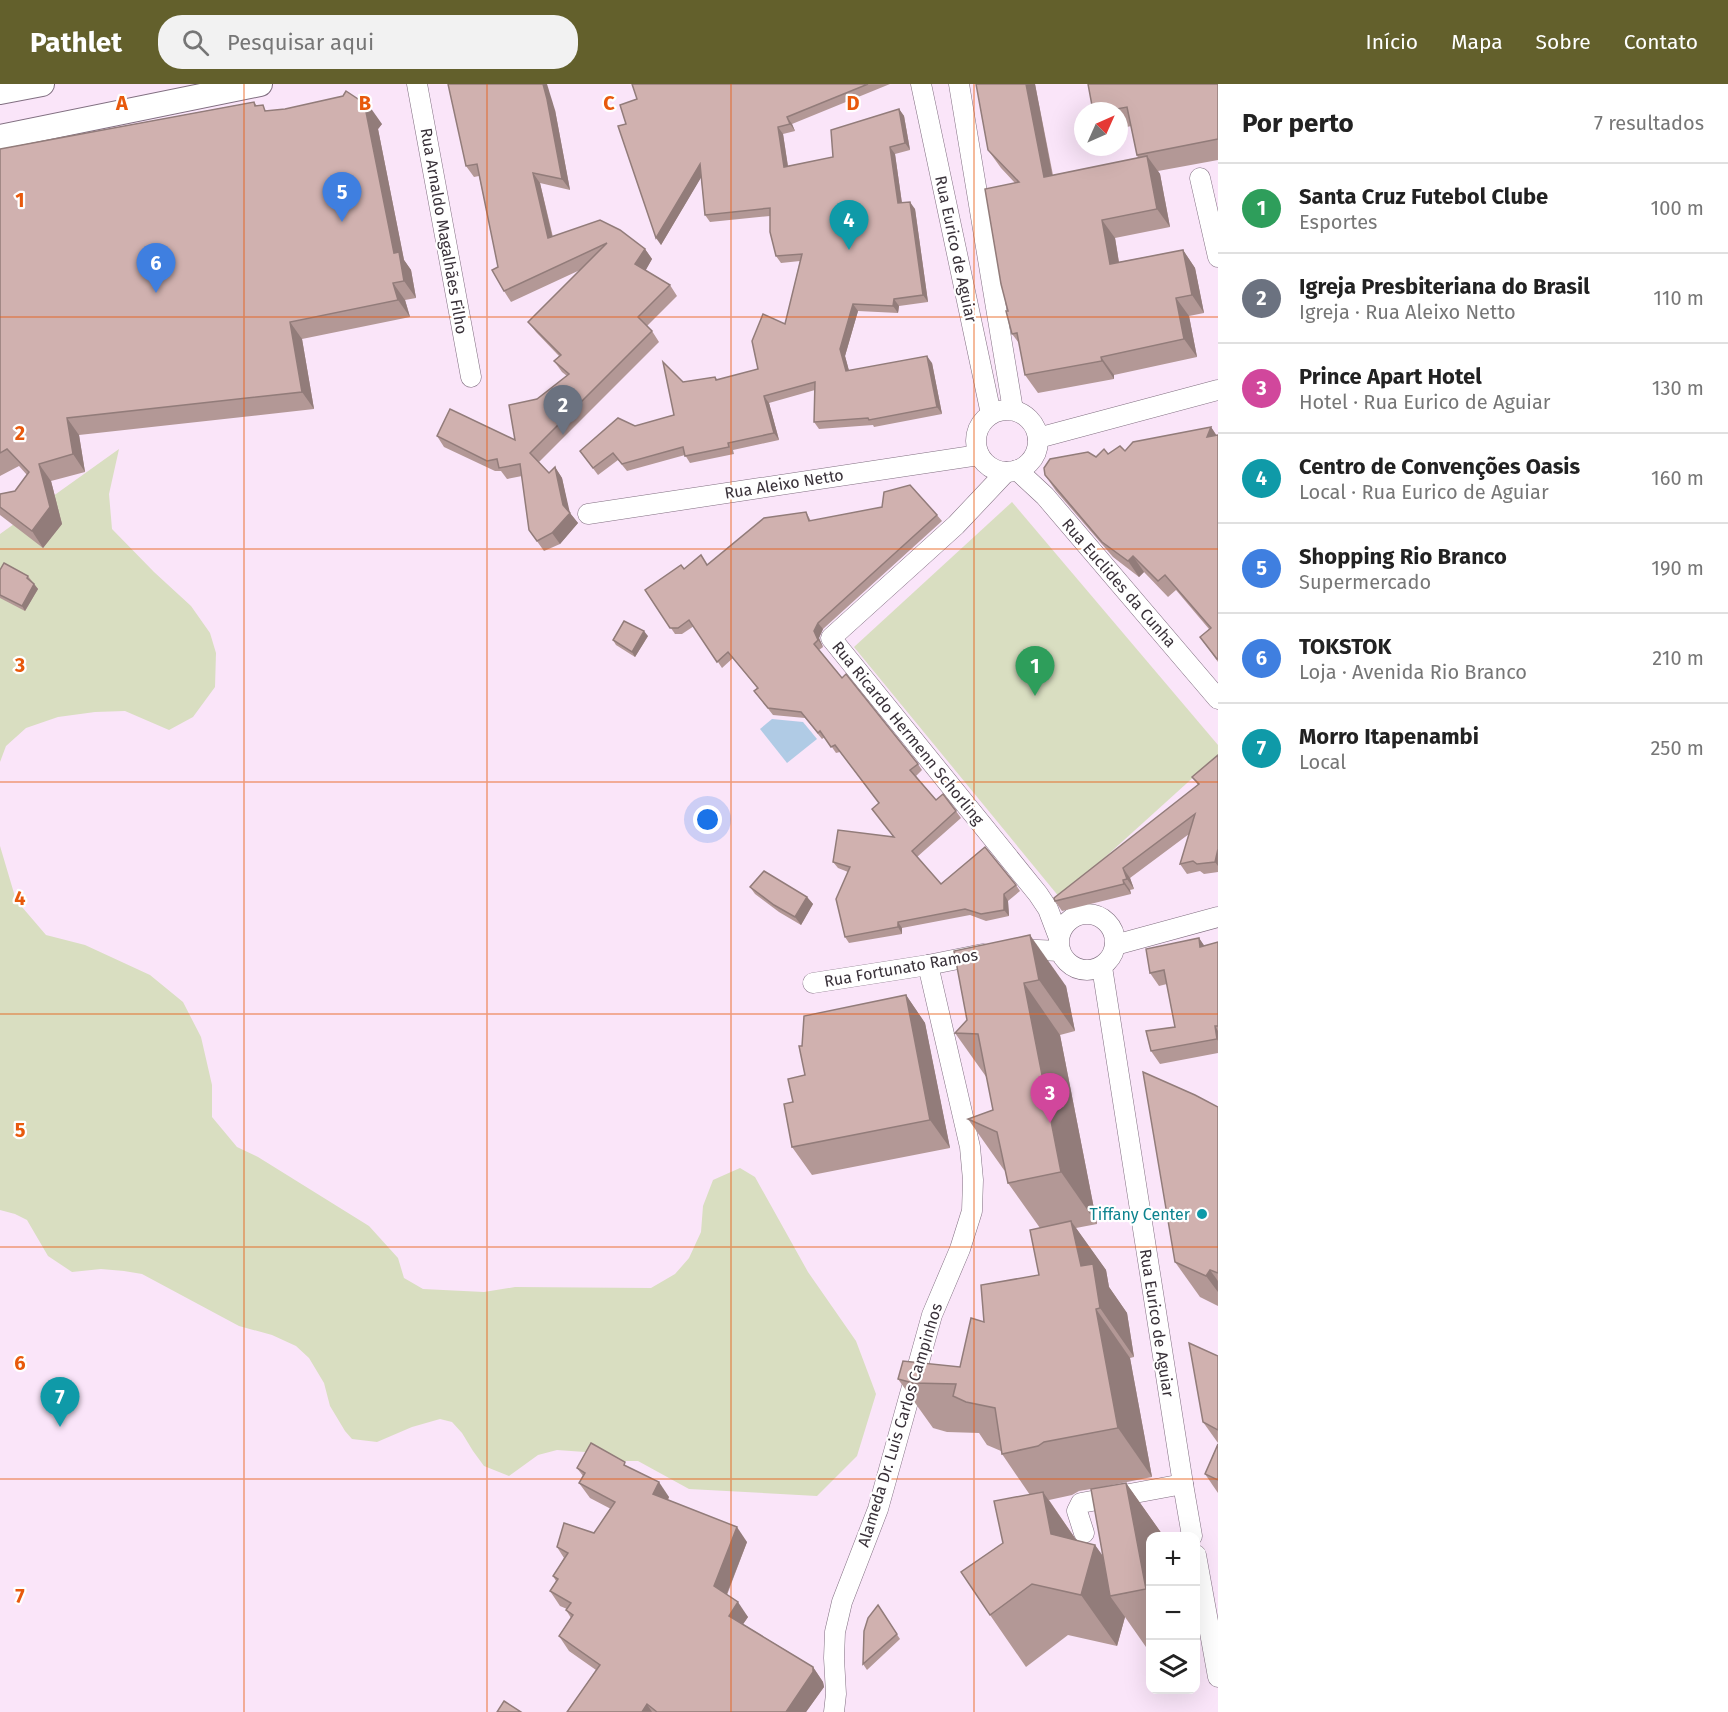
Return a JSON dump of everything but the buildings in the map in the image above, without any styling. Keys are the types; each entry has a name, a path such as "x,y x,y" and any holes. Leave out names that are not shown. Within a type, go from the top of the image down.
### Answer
{"street":[{"path":"0,92 42,84"},
{"path":"0,137 261,84"},
{"name":"Rua Arnaldo Magalhães Filho","path":"417,84 471,377"},
{"name":"Rua Eurico de Aguiar","path":"921,84 991,414"},
{"name":"Rua Eurico de Aguiar","path":"959,84 1013,410"},
{"path":"1200,178 1218,257"},
{"path":"1038,438 1218,390"},
{"path":"1001,410 1013,410 1025,416 1034,426 1038,438 1037,448 1027,465 1012,471 996,470 979,454 976,443 977,432 982,422 991,414 1001,410"},
{"name":"Rua Aleixo Netto","path":"588,514 979,454"},
{"name":"Rua Euclides da Cunha","path":"1012,471 1045,496 1218,699"},
{"name":"Rua Ricardo Hermenn Schorling","path":"1012,471 831,638 1038,894 1048,909 1059,945"},
{"path":"1083,914 1096,915 1107,922 1114,932 1115,945 1111,957 1102,967 1082,970 1072,967 1064,960 1059,945 1063,927 1072,918 1083,914"},
{"path":"1115,945 1218,917"},
{"name":"Rua Fortunato Ramos","path":"813,983 928,965 1009,949 1059,945"},
{"name":"Alameda Dr. Luis Carlos Campinhos","path":"834,1712 835,1632 842,1602 878,1509 932,1315 960,1249 972,1211 973,1180 970,1147 928,965"},
{"name":"Rua Eurico de Aguiar","path":"1102,967 1191,1532"},
{"path":"1083,1533 1077,1510 1081,1503 1183,1484"},
{"path":"1200,1577 1218,1677"}],"green space":[{"path":"119,449 109,494 112,529 191,606 210,633 216,653 215,687 193,717 169,730 125,711 58,717 26,728 6,746 0,762 0,534"},
{"path":"1012,502 1218,745 1218,755 1060,898 854,647"},
{"path":"0,846 16,900 46,935 85,945 150,975 183,1002 201,1037 212,1085 212,1117 237,1147 258,1157 369,1226 398,1258 404,1278 423,1289 484,1292 515,1287 651,1288 675,1274 689,1258 701,1232 703,1206 713,1180 740,1168 755,1177 808,1272 856,1341 876,1394 857,1456 817,1496 689,1489 638,1461 616,1461 585,1452 557,1450 538,1455 509,1476 484,1466 452,1422 440,1419 412,1427 377,1442 352,1439 330,1406 324,1383 309,1358 296,1346 272,1335 239,1326 142,1274 101,1269 72,1272 48,1256 27,1220 0,1210"}],"water":[{"path":"772,719 803,722 817,739 787,763 760,729"}],"place":[{"name":"Shopping Rio Branco","path":"342,222"},
{"name":"Centro de Convenções Oasis","path":"849,250"},
{"name":"TOKSTOK","path":"156,293"},
{"name":"Igreja Presbiteriana do Brasil","path":"563,435"},
{"name":"Santa Cruz Futebol Clube","path":"1035,696"},
{"name":"Prince Apart Hotel","path":"1050,1123"},
{"name":"Tiffany Center","path":"1202,1214"},
{"name":"Morro Itapenambi","path":"60,1427"}]}
